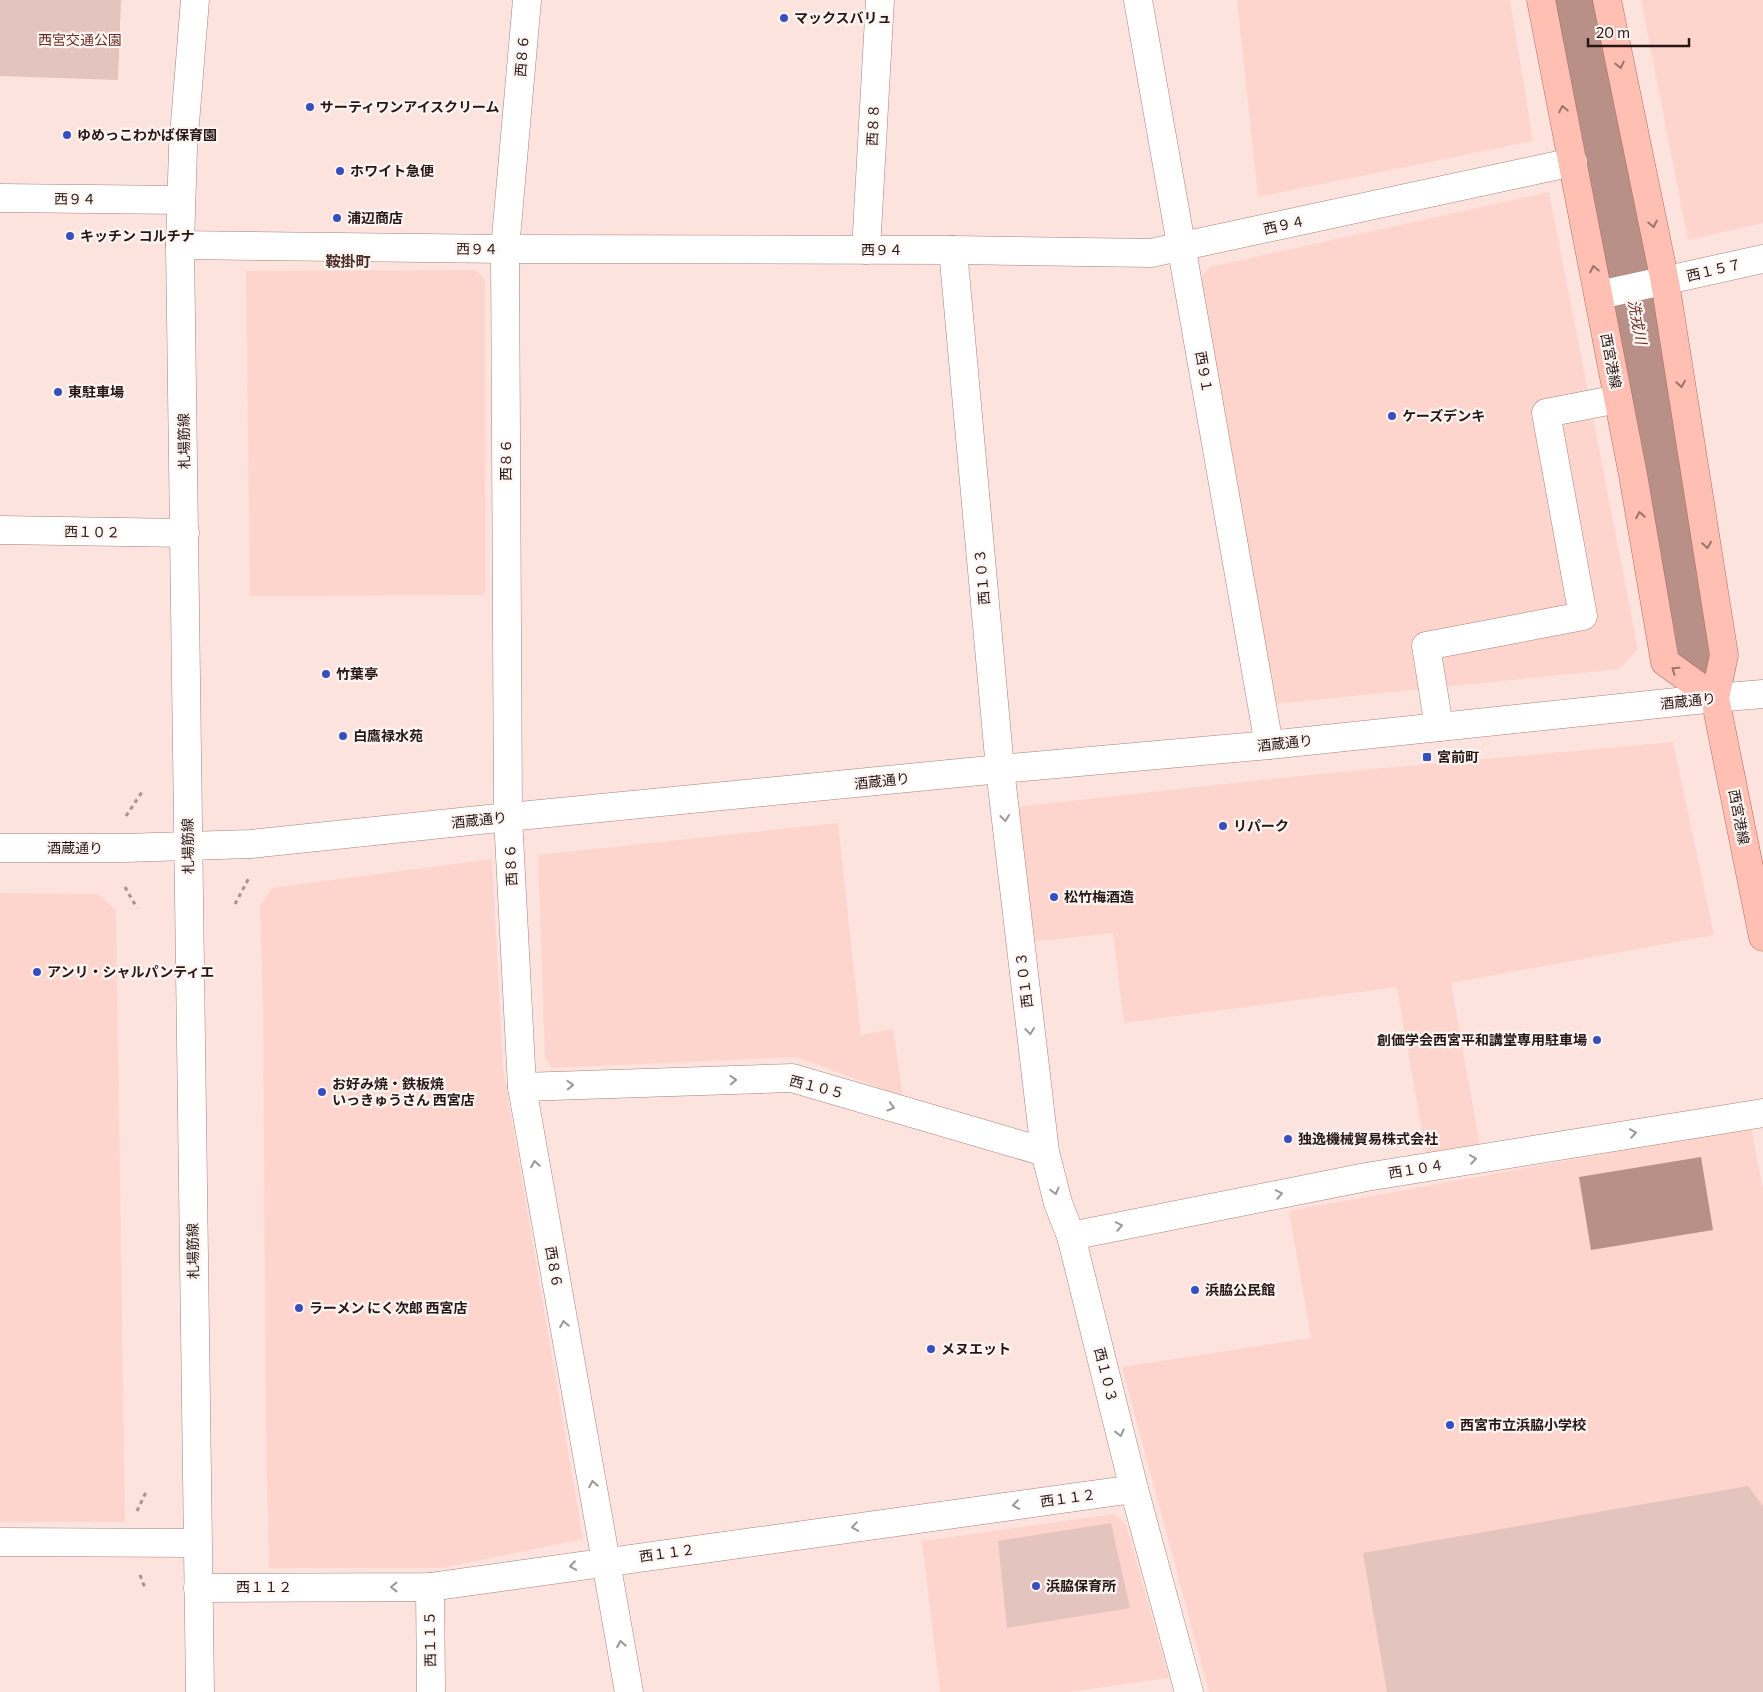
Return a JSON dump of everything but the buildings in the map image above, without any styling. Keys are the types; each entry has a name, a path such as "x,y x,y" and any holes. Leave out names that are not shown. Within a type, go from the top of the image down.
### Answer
{"main road":[{"name":"西宮港線","path":"1541,0 1573,162 1606,294 1618,399 1665,662 1715,698"},
{"name":"西宮港線","path":"1607,0 1661,282 1724,655 1715,698 1763,937"}],"street":[{"name":"札場筋線","path":"195,0 181,200 180,245 200,1692"},
{"name":"西８６","path":"527,0 505,249 508,817 522,1087 629,1692"},
{"name":"西８８","path":"866,250 880,0"},
{"name":"西９１","path":"1138,0 1269,745"},
{"name":"西９４","path":"180,245 1151,253 1182,248 1573,162"},
{"name":"西９４","path":"0,198 181,200"},
{"name":"西１０３","path":"953,250 1000,769 1045,1152 1058,1203 1071,1236 1134,1488 1189,1692"},
{"name":"西１５７","path":"1606,294 1763,259"},
{"path":"1439,727 1426,646 1582,616 1546,413 1618,399"},
{"name":"西１０２","path":"0,530 185,533"},
{"name":"酒蔵通り","path":"0,848 124,848 250,844 1000,769 1269,745 1763,694"},
{"name":"西１０５","path":"522,1087 792,1078 1045,1152"},
{"name":"西１０４","path":"1071,1236 1366,1177 1763,1113"},
{"name":"西１１２","path":"198,1588 430,1587 1134,1488"},
{"path":"0,1542 197,1543"},
{"name":"西１１５","path":"430,1587 431,1692"}],"path":[{"path":"124,819 142,792"},
{"path":"235,904 251,875"},
{"path":"125,887 137,908"},
{"path":"137,1512 146,1492"},
{"path":"138,1568 145,1588"}],"shaded area":[{"path":"1237,0 1510,0 1533,141 1258,197"},
{"path":"1641,0 1763,0 1763,223 1688,240"},
{"path":"1549,192 1638,649 1619,669 1274,704 1199,280 1210,267"},
{"path":"475,270 485,280 485,595 250,596 246,271"},
{"name":"松竹梅酒造","path":"1673,742 1714,935 1451,983 1480,1146 1426,1155 1397,987 1124,1023 1113,933 1029,942 1014,807 1319,774"},
{"path":"838,823 861,1035 893,1029 903,1097 797,1057 552,1068 545,1057 538,855"},
{"path":"492,859 503,1068 583,1539 442,1568 269,1568 266,1429 263,1009 260,905 272,888"},
{"path":"0,893 98,894 116,910 125,1522 0,1522"},
{"name":"西宮市立浜脇小学校","path":"1751,1127 1763,1189 1763,1692 1209,1692 1122,1367 1311,1338 1289,1211"},
{"path":"1701,1157 1713,1230 1591,1250 1579,1177"},
{"name":"浜脇保育所","path":"1114,1514 1126,1524 1169,1678 1067,1692 940,1692 922,1541"}],"green space":[{"name":"西宮交通公園","path":"0,0 121,0 118,80 0,76"},
{"path":"1748,1486 1763,1506 1763,1692 1387,1692 1363,1553"},
{"path":"1111,1523 1130,1608 1007,1628 998,1541"}],"waterway":[{"name":"洗戎川","path":"1577,0 1696,644"}],"place":[{"name":"マックスバリュ","path":"784,18"},
{"name":"サーティワンアイスクリーム","path":"310,107"},
{"name":"ゆめっこわかば保育園","path":"67,135"},
{"name":"ホワイト急便","path":"340,171"},
{"name":"浦辺商店","path":"337,218"},
{"name":"キッチン コルチナ","path":"70,236"},
{"name":"東駐車場","path":"58,392"},
{"name":"ケーズデンキ","path":"1392,416"},
{"name":"竹葉亭","path":"326,674"},
{"name":"白鷹禄水苑","path":"343,736"},
{"name":"宮前町","path":"1427,757"},
{"name":"リパーク","path":"1223,826"},
{"name":"松竹梅酒造","path":"1054,897"},
{"name":"アンリ・シャルパンティエ","path":"37,972"},
{"name":"創価学会西宮平和講堂専用駐車場","path":"1597,1040"},
{"name":"お好み焼・鉄板焼 いっきゅうさん 西宮店","path":"322,1092"},
{"name":"独逸機械貿易株式会社","path":"1288,1139"},
{"name":"浜脇公民館","path":"1195,1290"},
{"name":"ラーメン にく次郎 西宮店","path":"299,1308"},
{"name":"メヌエット","path":"931,1349"},
{"name":"西宮市立浜脇小学校","path":"1450,1425"},
{"name":"浜脇保育所","path":"1036,1586"}],"district":[{"name":"鞍掛町","path":"348,262"}]}
